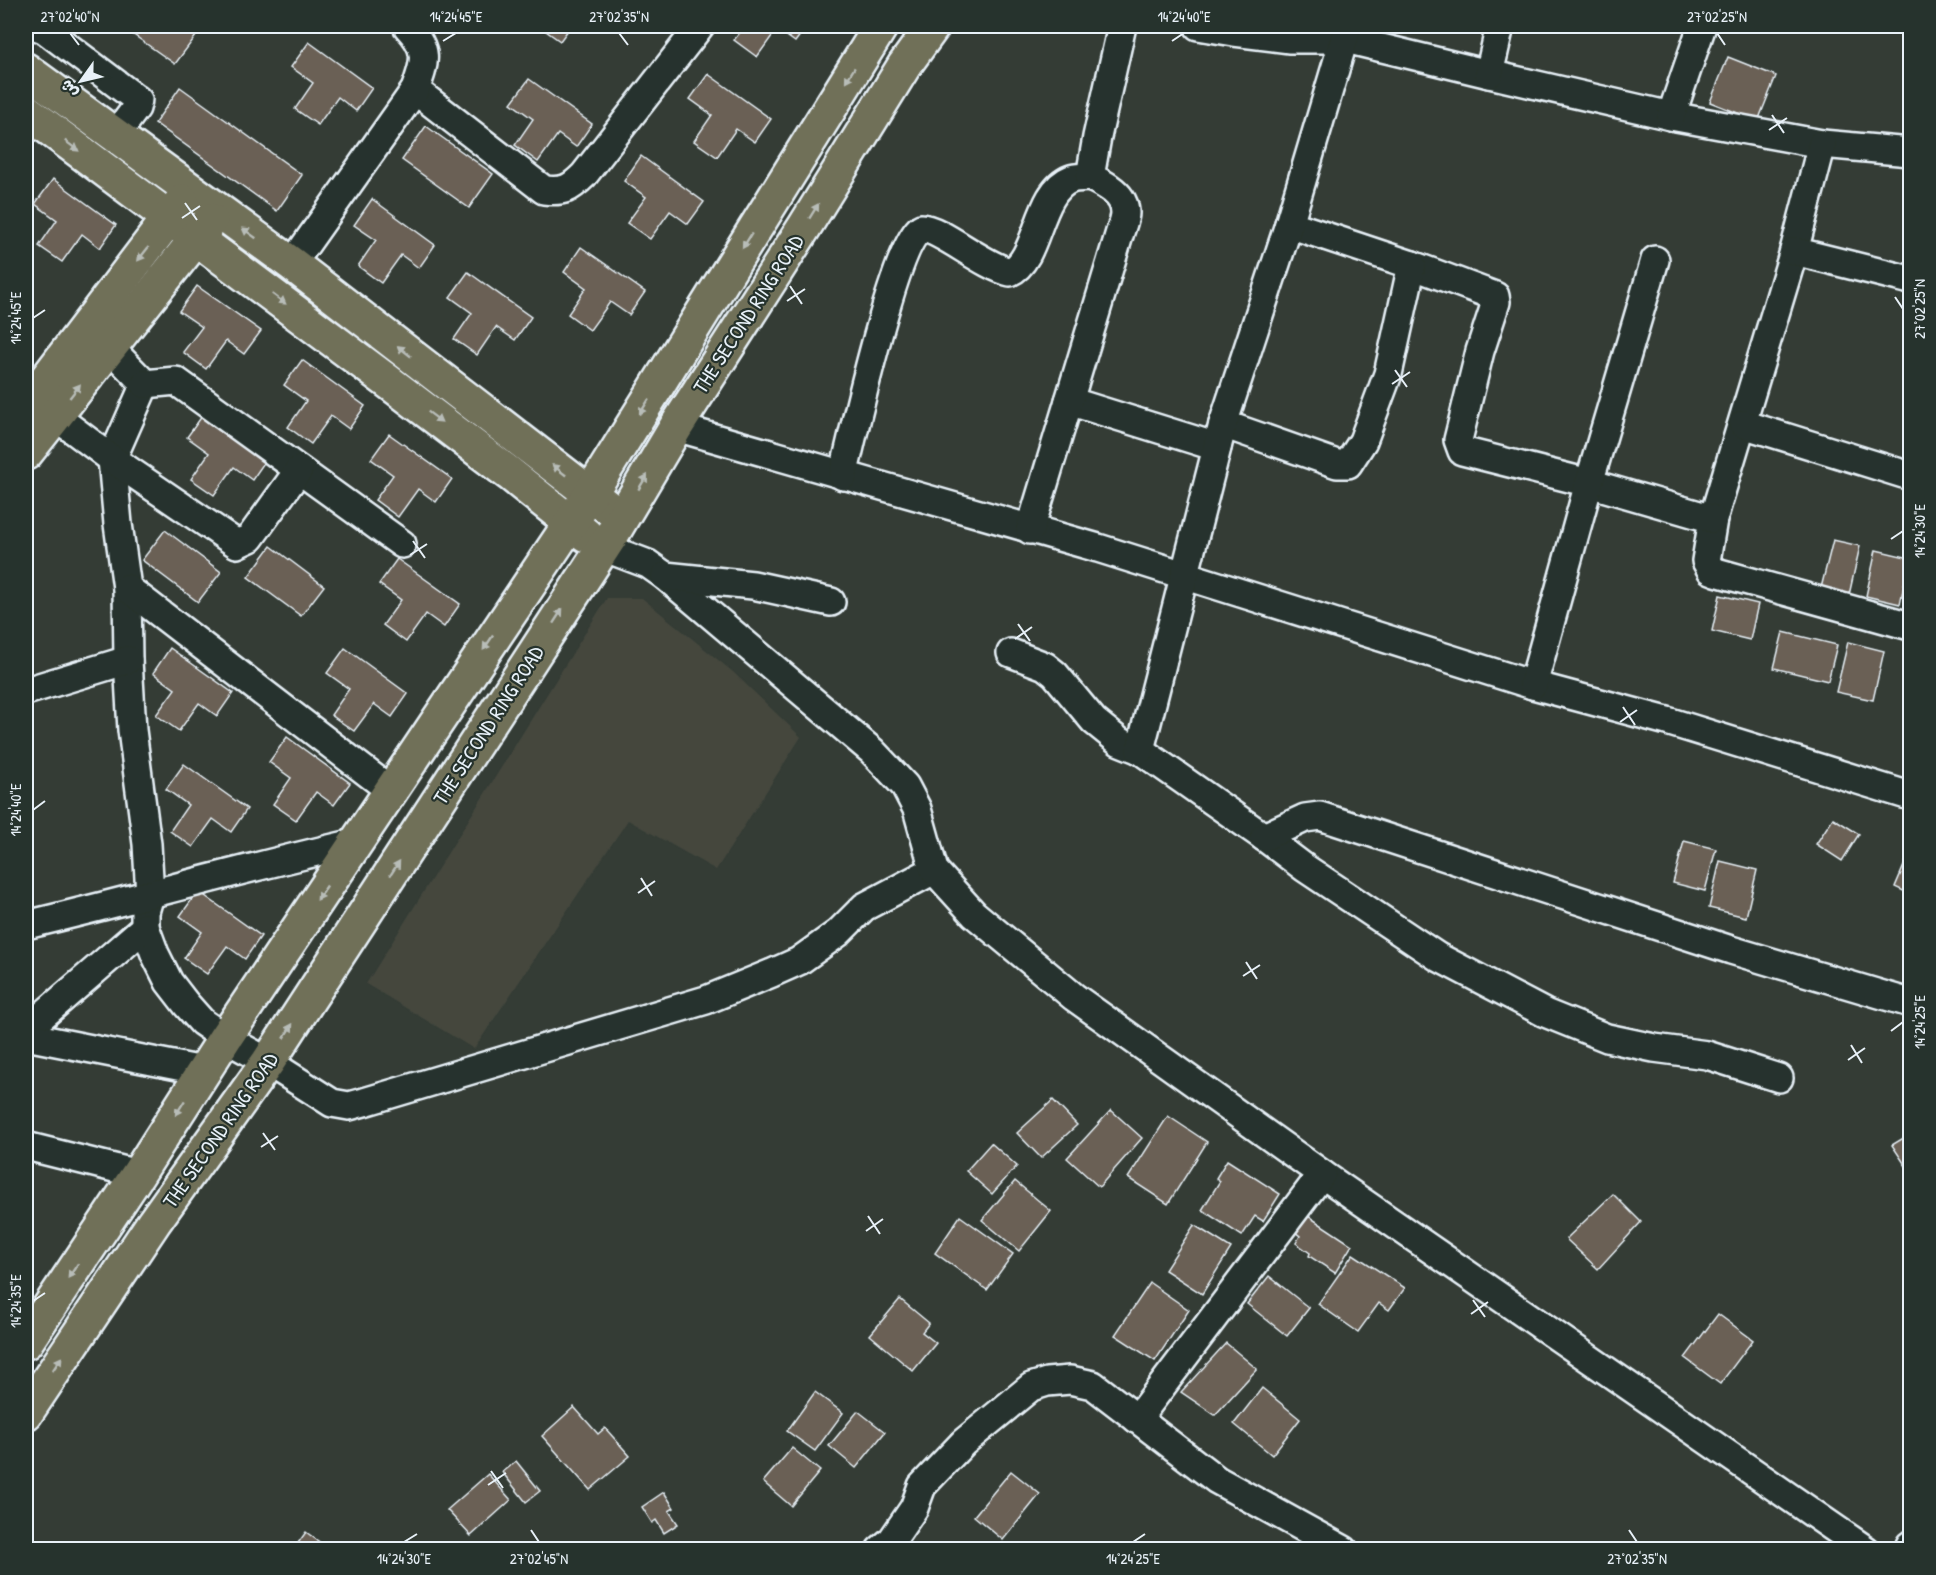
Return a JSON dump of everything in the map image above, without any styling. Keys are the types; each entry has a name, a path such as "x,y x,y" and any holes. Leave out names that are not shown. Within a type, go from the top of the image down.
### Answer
{"main road":[{"name":"THE SECOND RING ROAD","path":"26,1342 225,1038 568,523 590,494 881,26"},
{"name":"THE SECOND RING ROAD","path":"26,1413 154,1222 268,1062 622,518 676,428 904,66 933,26"},
{"path":"26,70 292,264 622,518"},
{"path":"26,111 198,238 501,467 568,523 603,547"},
{"path":"26,453 40,411 189,190"},
{"path":"40,411 109,347 218,211"}],"street":[{"path":"36,26 44,28 138,100 136,108 115,136"},
{"path":"292,264 415,90 425,57 420,43 407,26"},
{"path":"415,90 544,190 562,192 584,175 700,26"},
{"path":"1090,177 1122,26"},
{"path":"1198,26 1234,33 1290,39 1347,32 1489,74 1671,116 1822,144 1911,152"},
{"path":"1489,74 1500,26"},
{"path":"1671,116 1702,26"},
{"path":"1140,750 1220,436 1289,224 1347,32"},
{"path":"1822,144 1794,250 1713,519 1706,561 1710,570 1911,626"},
{"path":"843,476 893,284 908,245 916,232 921,228 931,230 983,262 1010,272 1017,268 1023,260 1048,203 1059,186 1072,178 1090,177 1110,187 1120,199 1125,212 1030,530"},
{"path":"1289,224 1412,265 1497,298 1480,351 1458,440 1462,451 1589,483 1713,519"},
{"path":"1794,250 1911,280"},
{"path":"1533,685 1589,483 1655,260"},
{"path":"1069,401 1337,464 1348,464 1363,441 1388,374 1412,265"},
{"path":"109,347 145,384"},
{"path":"145,384 176,381 402,544"},
{"path":"145,384 112,459 127,588 132,730 147,844 150,895 145,912 145,927 169,982 202,1022 225,1038 268,1062 332,1103 349,1106 706,1000 761,978 799,961 838,933 864,907 934,870"},
{"path":"40,411 237,543 250,538 299,470"},
{"path":"1743,424 1911,476"},
{"path":"676,428 1098,548 1184,577 1533,685 1667,721 1911,796"},
{"path":"622,518 656,570 872,751 905,786 917,809 934,870 974,914 1074,997 1322,1174 1860,1548"},
{"path":"603,547 656,570 753,585 831,602"},
{"path":"127,588 390,790"},
{"path":"1011,653 1045,666 1055,674 1094,721 1120,742 1140,750 1305,868 1438,957 1545,1013 1607,1038 1654,1048 1707,1055 1779,1078"},
{"path":"26,692 128,660"},
{"path":"1264,837 1305,818 1320,816 1731,950 1911,1003"},
{"path":"26,925 355,843"},
{"path":"26,1030 145,927"},
{"path":"26,1036 204,1071"},
{"path":"26,1146 138,1174"},
{"path":"1137,1419 1322,1174"},
{"path":"880,1550 892,1540 914,1508 922,1486 964,1442 1031,1387 1047,1382 1070,1380 1093,1385 1217,1480 1344,1550"}],"shaded area":[{"path":"607,598 642,598 733,672 801,737 716,870 628,820 474,1049 366,984"}],"building":[{"path":"121,26 190,26 199,32 175,64"},
{"path":"539,26 571,26 560,41"},
{"path":"745,26 807,26 795,42 777,29 757,57 734,40"},
{"path":"309,42 372,88 356,111 338,97 318,125 295,109 313,83 291,67"},
{"path":"1728,57 1776,76 1758,121 1710,102"},
{"path":"708,74 771,119 755,142 736,129 717,157 694,141 712,115 690,99"},
{"path":"529,79 592,124 576,147 558,134 538,162 515,145 533,119 511,103"},
{"path":"180,87 302,175 277,211 155,123"},
{"path":"426,126 493,174 469,208 402,160"},
{"path":"641,156 704,202 688,224 670,211 650,239 627,223 646,197 624,181"},
{"path":"53,179 116,225 100,248 82,234 62,262 39,246 57,220 35,204"},
{"path":"372,199 435,245 419,268 401,255 381,283 358,266 376,240 354,225"},
{"path":"581,247 645,292 629,315 610,302 590,330 568,314 586,288 564,272"},
{"path":"468,272 531,317 515,340 496,327 477,355 454,339 472,313 450,297"},
{"path":"197,286 261,331 244,354 226,341 206,369 183,352 202,327 179,311"},
{"path":"302,360 365,406 349,429 331,416 311,444 288,427 306,401 284,385"},
{"path":"205,412 268,457 252,480 234,467 214,495 191,479 209,453 187,437"},
{"path":"389,434 452,479 436,502 418,489 398,517 375,500 393,475 371,459"},
{"path":"165,530 221,572 198,602 142,560"},
{"path":"1833,540 1860,546 1849,595 1821,588"},
{"path":"271,546 324,586 301,616 248,577"},
{"path":"1876,550 1910,558 1900,604 1866,596"},
{"path":"397,559 460,604 444,627 426,614 406,642 383,625 401,600 379,584"},
{"path":"1720,595 1758,604 1750,640 1712,631"},
{"path":"1783,632 1837,645 1828,681 1774,668"},
{"path":"1848,642 1884,651 1873,700 1836,692"},
{"path":"170,648 233,693 217,716 199,703 179,731 156,715 175,689 153,673"},
{"path":"345,648 408,694 392,717 374,704 354,731 331,715 349,689 327,673"},
{"path":"287,737 350,783 334,805 316,792 296,820 273,804 291,778 269,762"},
{"path":"184,764 247,809 231,832 213,819 193,847 170,831 188,805 166,789"},
{"path":"1833,818 1859,834 1842,861 1816,844"},
{"path":"1684,841 1716,849 1705,891 1673,883"},
{"path":"1910,854 1910,894 1895,887"},
{"path":"1720,861 1757,870 1746,917 1709,908"},
{"path":"198,891 261,936 245,959 227,946 207,974 184,958 202,932 180,916"},
{"path":"1053,1100 1077,1125 1041,1158 1017,1133"},
{"path":"1111,1110 1142,1138 1099,1187 1067,1158"},
{"path":"1168,1116 1207,1142 1168,1204 1128,1178"},
{"path":"1910,1134 1910,1172 1892,1145"},
{"path":"991,1143 1017,1166 992,1194 966,1171"},
{"path":"1227,1160 1280,1194 1263,1221 1255,1216 1242,1236 1202,1210 1220,1181 1216,1178"},
{"path":"1015,1181 1051,1211 1019,1251 982,1220"},
{"path":"1613,1194 1641,1222 1598,1269 1566,1239"},
{"path":"1305,1214 1352,1245 1335,1273 1309,1256 1310,1253 1296,1243 1300,1236 1294,1231"},
{"path":"960,1216 1013,1254 987,1290 935,1253"},
{"path":"1194,1225 1231,1248 1202,1294 1165,1270"},
{"path":"1353,1254 1405,1288 1389,1310 1379,1303 1358,1332 1318,1304"},
{"path":"1269,1276 1309,1308 1287,1336 1247,1304"},
{"path":"1150,1283 1189,1310 1155,1361 1115,1335"},
{"path":"900,1299 929,1323 922,1332 936,1343 913,1371 870,1335"},
{"path":"1718,1314 1753,1340 1720,1384 1685,1358"},
{"path":"1226,1343 1257,1369 1215,1415 1181,1392"},
{"path":"1262,1388 1300,1419 1272,1455 1234,1424"},
{"path":"815,1392 843,1413 815,1451 787,1431"},
{"path":"574,1407 598,1434 605,1428 630,1456 590,1490 542,1436"},
{"path":"858,1411 885,1432 856,1468 829,1446"},
{"path":"792,1448 820,1471 791,1506 763,1482"},
{"path":"516,1461 540,1491 526,1502 502,1472"},
{"path":"1011,1471 1040,1494 1003,1540 974,1516"},
{"path":"488,1474 511,1500 471,1536 447,1510"},
{"path":"664,1492 674,1508 669,1511 678,1524 664,1533 656,1520 652,1523 642,1507"},
{"path":"306,1532 330,1550 293,1550"}]}
